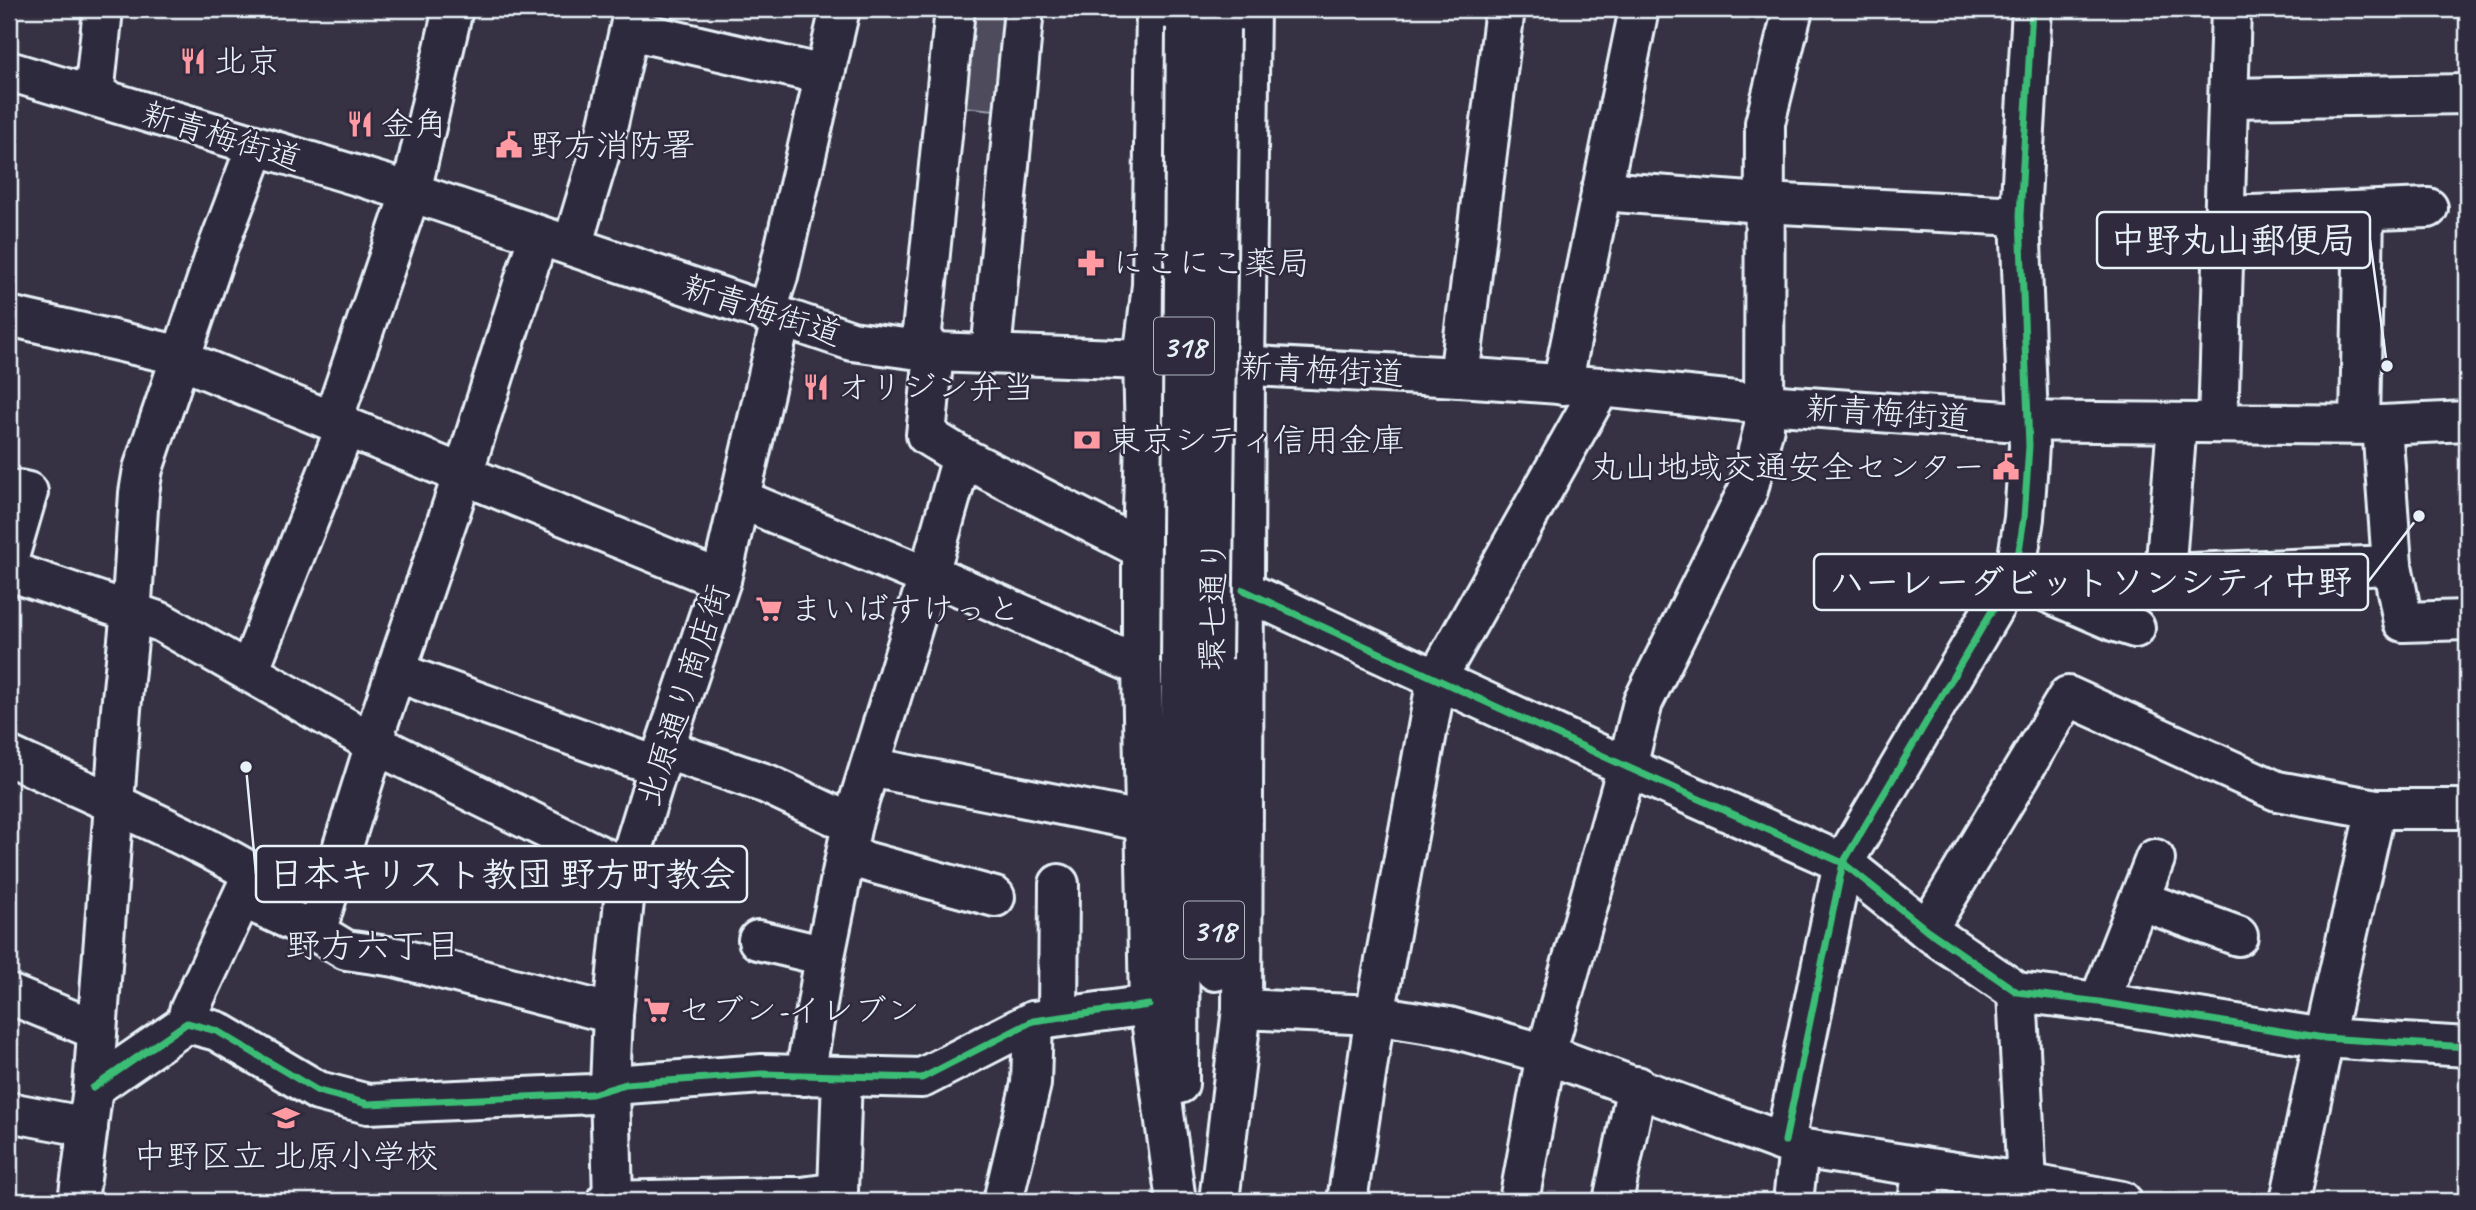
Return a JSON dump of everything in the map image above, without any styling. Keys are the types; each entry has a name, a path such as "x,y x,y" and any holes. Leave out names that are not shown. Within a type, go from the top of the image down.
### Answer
{"street":[{"path":"94,96 103,9"},
{"path":"249,671 339,423 411,192 453,9"},
{"name":"北原通り商店街","path":"611,1201 610,1087 613,1014 627,869 721,580 740,499 774,316 778,276 840,9"},
{"path":"955,9 927,351 926,435 962,457 1142,549"},
{"path":"990,353 1024,9"},
{"path":"1459,377 1505,9"},
{"path":"1562,385 1639,9"},
{"path":"1519,1201 1546,1054 1643,702 1748,490 1764,427 1765,123 1793,9"},
{"path":"1793,1201 1792,1144 1843,863 1857,835 2016,570 2024,518 2029,421 2020,216 2032,9"},
{"path":"2218,423 2227,216 2231,9"},
{"path":"1178,1201 1149,1005 1142,667 1145,437 1143,360 1152,285 1203,15"},
{"path":"1203,15 1245,366 1242,1009 1217,1201"},
{"name":"環七通り","path":"1178,1201 1196,661 1203,15"},
{"path":"316,932 375,744 377,727 463,474 555,241 606,133 632,19 824,75"},
{"name":"新青梅街道","path":"9,71 411,192 852,341 927,351 1459,377 1601,387 1765,404 2006,421 2371,425 2467,421"},
{"path":"2229,98 2467,94"},
{"path":"78,1201 93,1088 143,469 217,250 256,147"},
{"path":"1601,191 1763,203 2020,216"},
{"path":"2227,216 2428,208"},
{"path":"2364,211 2371,425 2403,622 2467,620"},
{"path":"9,316 182,356 197,366 721,580"},
{"path":"1347,1201 1375,1015 1437,678 1601,387"},
{"path":"2177,423 2165,574 2392,565"},
{"path":"805,1076 848,840 962,457"},
{"path":"9,557 28,492 19,489"},
{"path":"740,499 928,578 942,579 1142,667"},
{"path":"9,571 161,622 375,744 627,869"},
{"path":"2012,578 2135,628"},
{"path":"1243,590 1843,863 1927,930 2017,992 2099,1002 2324,1038 2467,1047"},
{"name":"環七通り","path":"1196,661 1217,1201"},
{"path":"396,672 661,758 766,783 848,840 995,897"},
{"path":"1927,930 2068,696 2277,792 2376,809 2467,809"},
{"path":"9,756 115,806 152,820 253,873 188,1017 93,1088"},
{"path":"870,767 1146,822"},
{"path":"2290,1201 2376,809"},
{"path":"2099,1002 2155,859"},
{"path":"1003,1201 1046,1019 1059,884"},
{"path":"243,898 316,932 346,950 395,957 613,1014"},
{"path":"2139,900 2238,936"},
{"path":"758,940 825,956"},
{"path":"2017,992 2027,1183"},
{"path":"9,994 96,1030"},
{"path":"188,1017 217,1031 318,1091 368,1104 592,1094 626,1084 762,1074 922,1078 1046,1019 1149,1005"},
{"path":"1242,1009 1375,1015 1449,1027 1546,1054 1792,1144 1921,1184 2027,1183 2106,1200"},
{"path":"611,1201 802,1199 838,1192 842,1077"},
{"path":"1613,1201 1637,1086"},
{"path":"9,1112 88,1127"}],"shaded area":[{"path":"968,9 1014,9 1005,111 953,106"}],"cycle path":[{"path":"1785,1141 1843,863 2016,570 2024,518 2029,446 2020,216 2032,9"},
{"path":"1243,590 1843,863 1927,930 2017,992 2099,1002 2324,1038 2467,1047"},
{"path":"93,1088 187,1023 217,1031 318,1091 368,1104 592,1094 626,1084 762,1074 922,1078 1033,1021 1149,1005"}],"place":[{"name":"北京","path":"193,61"},
{"name":"金角","path":"360,124"},
{"name":"野方消防署","path":"509,145"},
{"name":"にこにこ薬局","path":"1091,263"},
{"name":"中野丸山郵便局","path":"2387,366"},
{"name":"オリジン弁当","path":"816,387"},
{"name":"東京シティ信用金庫","path":"1087,440"},
{"name":"丸山地域交通安全センター","path":"2006,467"},
{"name":"ハーレーダビットソンシティ中野","path":"2419,516"},
{"name":"まいばすけっと","path":"769,609"},
{"name":"日本キリスト教団 野方町教会","path":"246,767"},
{"name":"セブン-イレブン","path":"657,1010"},
{"name":"中野区立 北原小学校","path":"286,1118"}],"district":[{"name":"野方六丁目","path":"373,945"}]}
